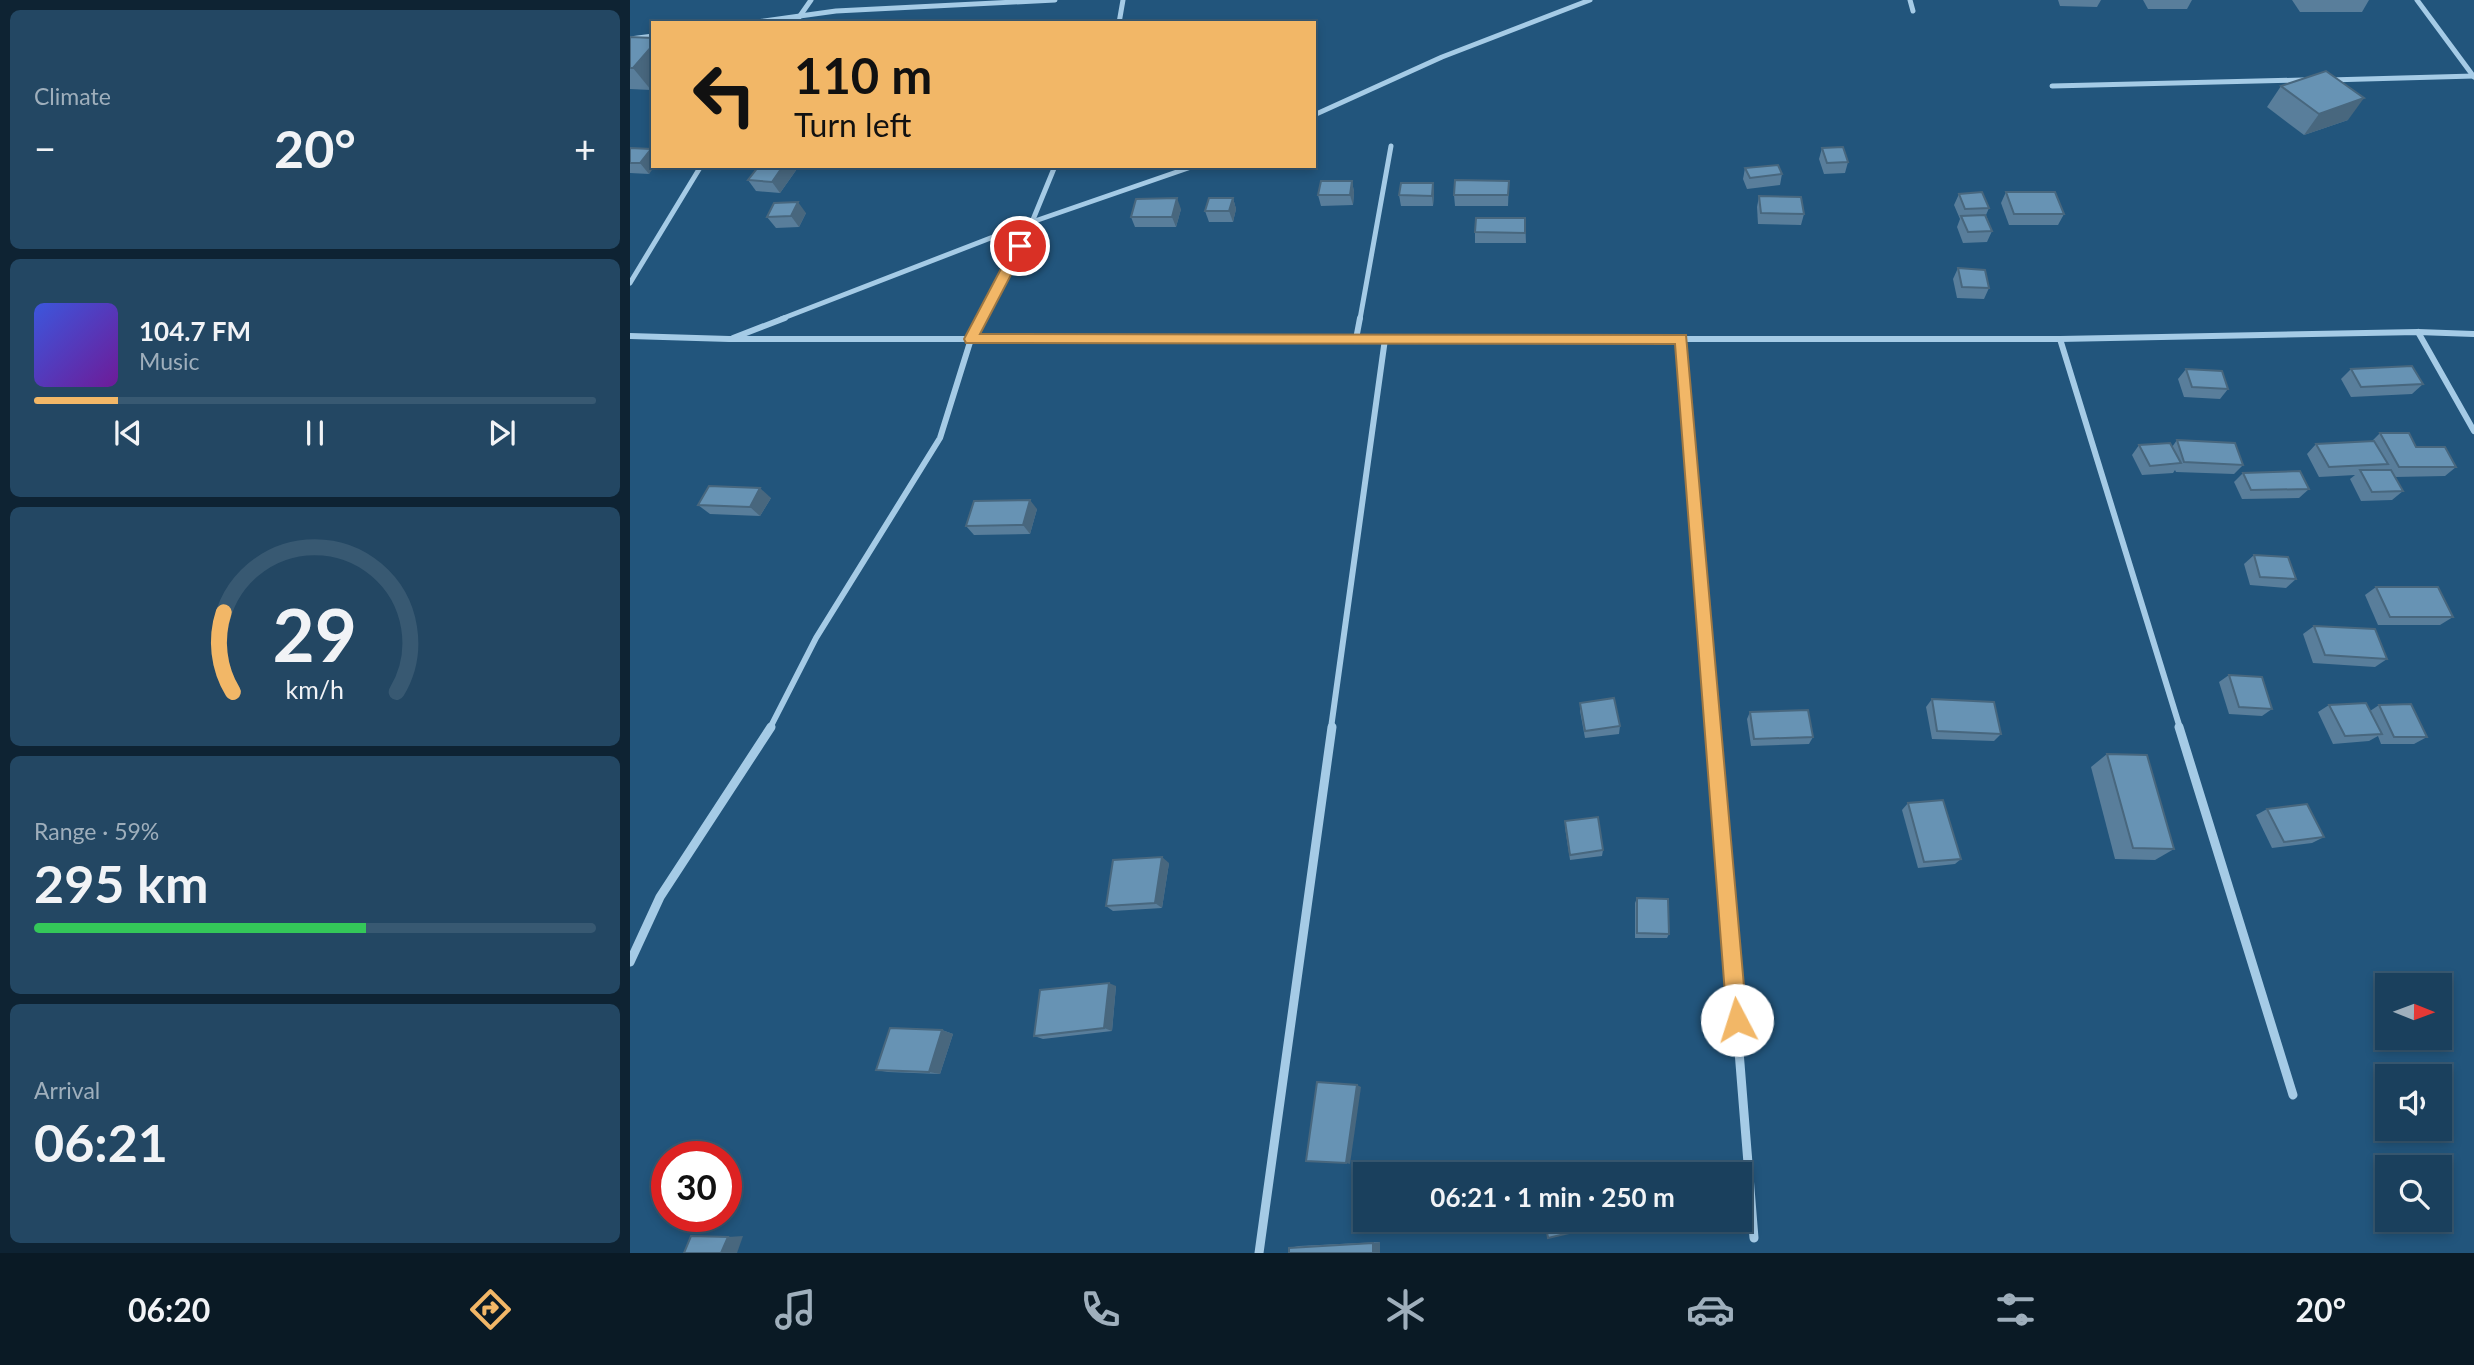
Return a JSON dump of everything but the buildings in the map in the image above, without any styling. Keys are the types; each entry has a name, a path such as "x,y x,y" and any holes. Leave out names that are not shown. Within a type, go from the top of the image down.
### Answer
{"street":[{"path":"796,21 811,0"},
{"path":"764,21 836,11 1055,0"},
{"path":"1119,21 1123,0"},
{"path":"1316,114 1442,57 1590,0"},
{"path":"1910,0 1913,10"},
{"path":"2417,0 2474,77"},
{"path":"630,39 651,36"},
{"path":"2324,80 2474,77"},
{"path":"2052,86 2310,80"},
{"path":"1356,339 1391,146"},
{"path":"630,283 700,168"},
{"path":"630,961 660,897 766,736 816,638 940,438 971,339 1032,222 1054,168"},
{"path":"729,339 1032,222 1188,168"},
{"path":"630,336 729,339 2060,339 2418,332 2474,334"},
{"path":"2418,332 2474,431"},
{"path":"1259,1253 1385,339"},
{"path":"1682,339 1755,1238"},
{"path":"2060,339 2293,1095"}],"route":[{"path":"1020,246 971,339 1682,339 1737,1020"}]}
